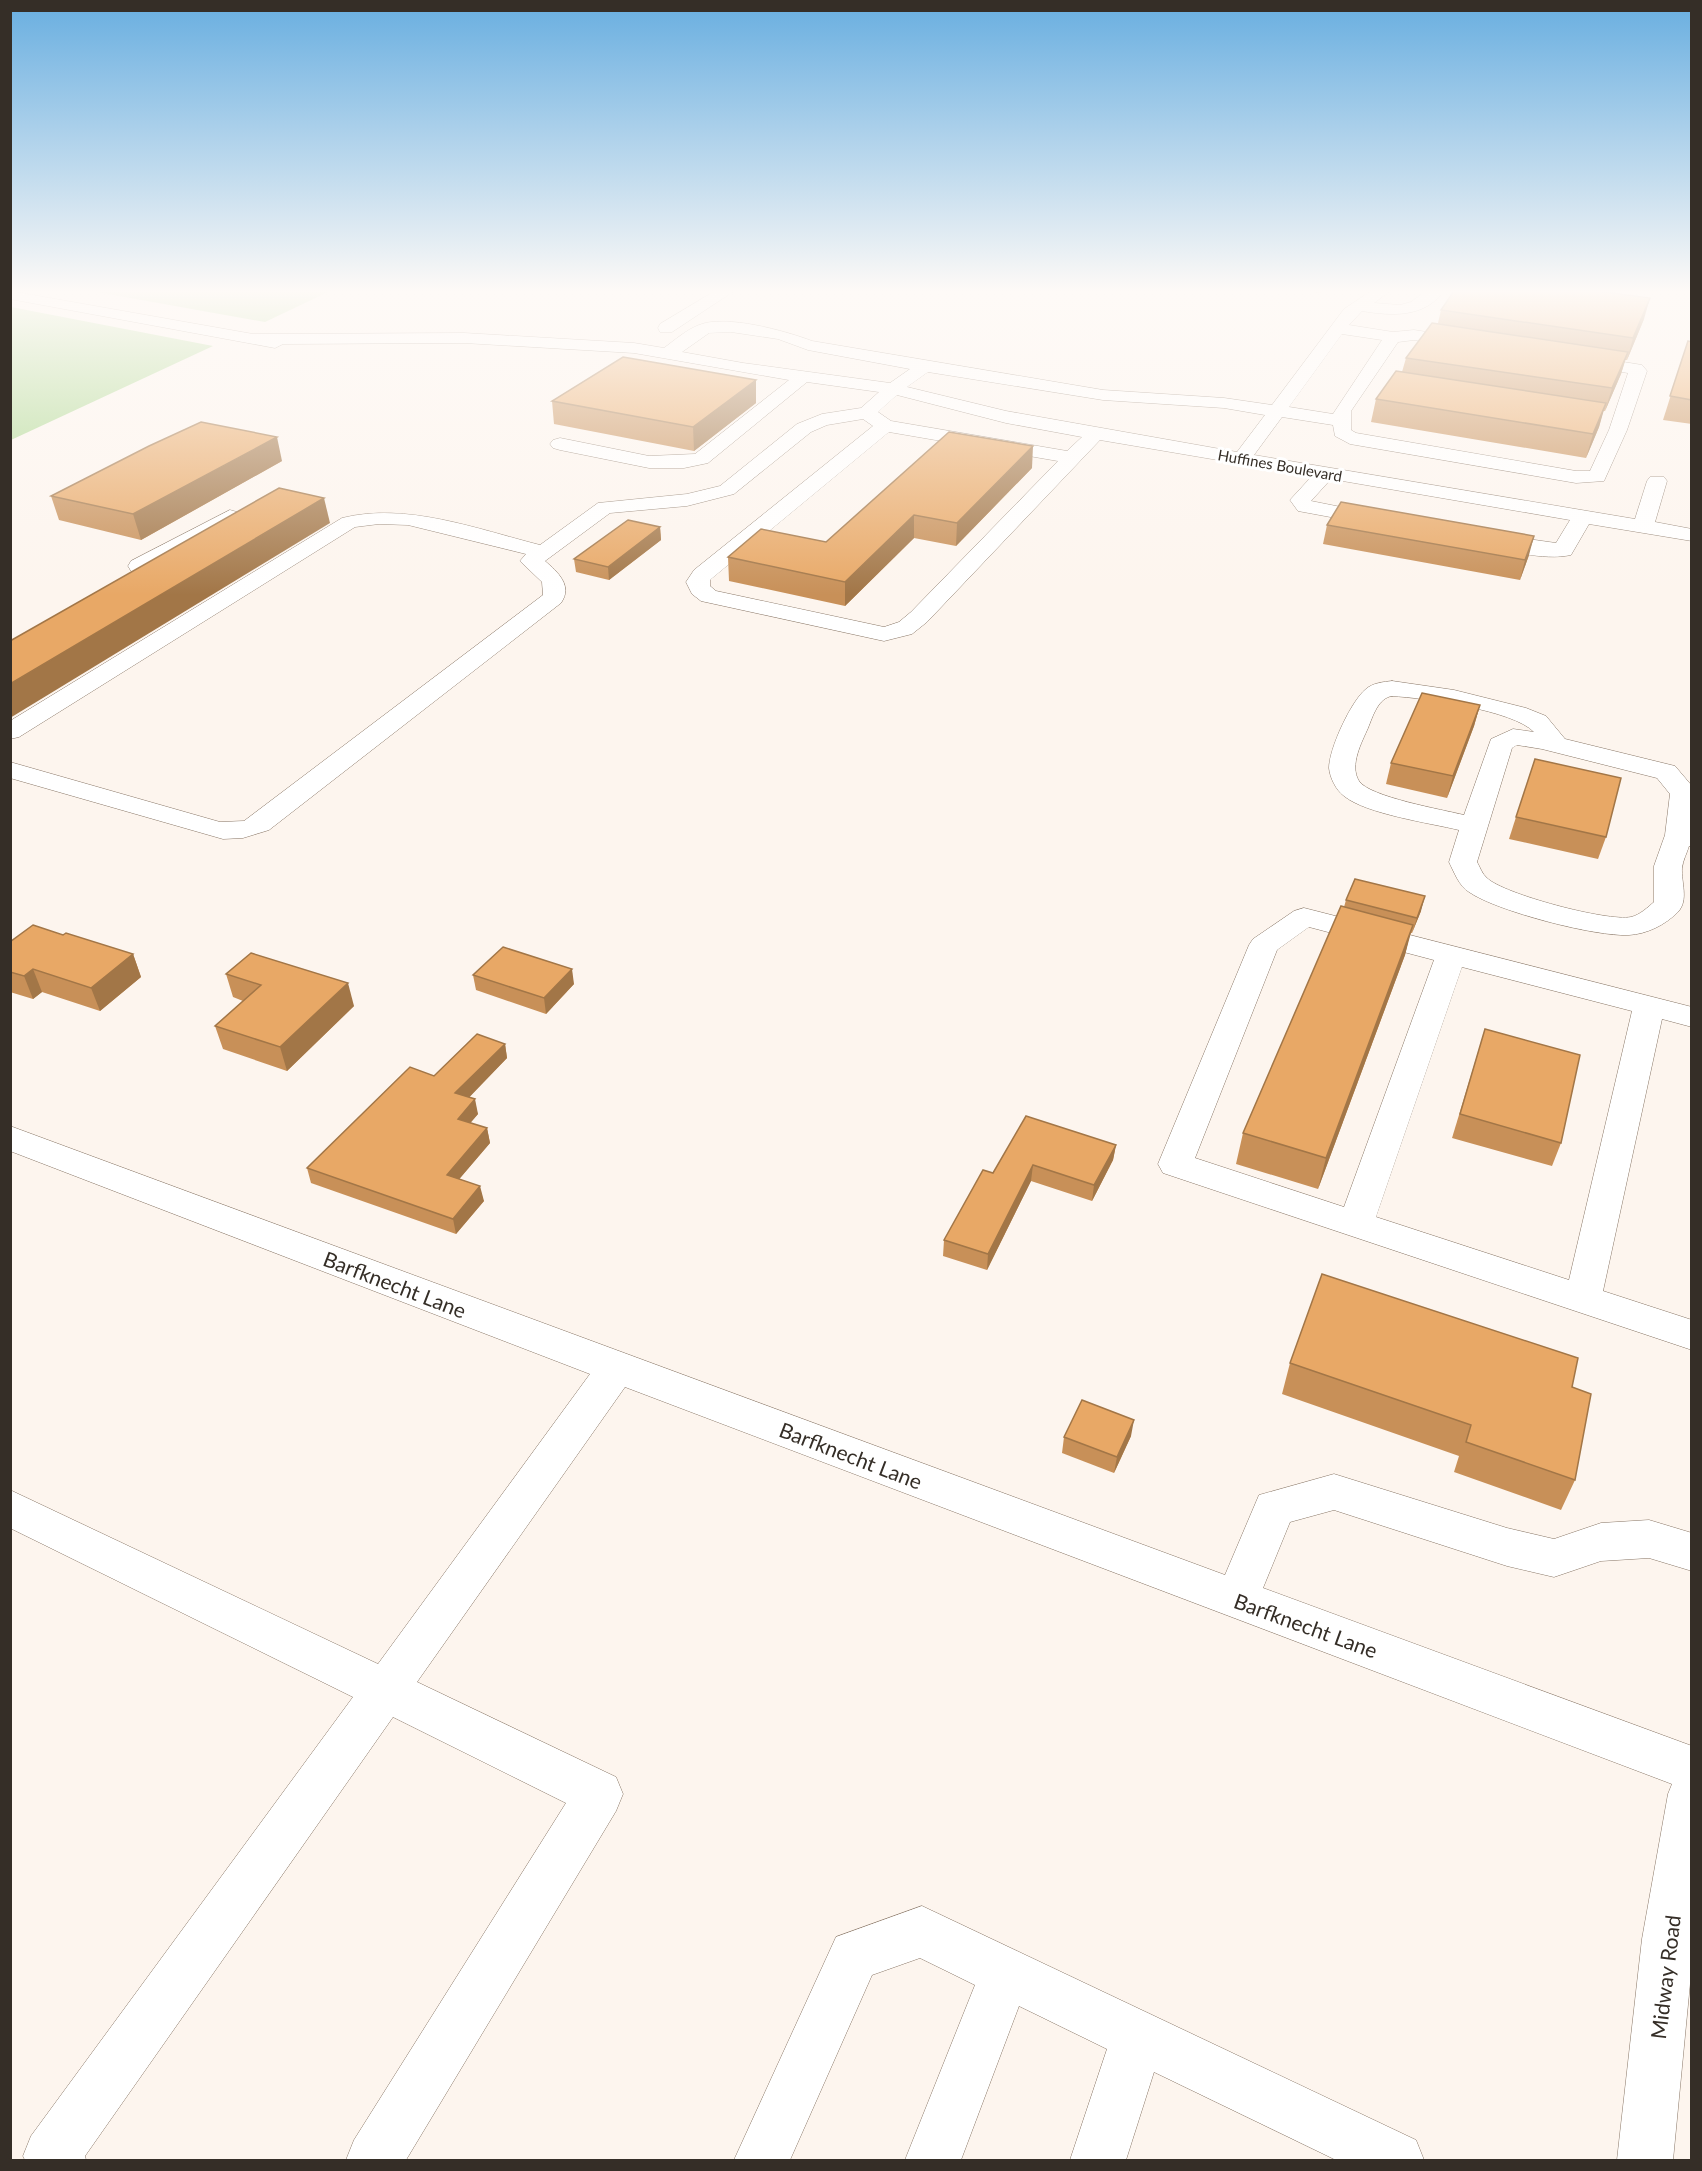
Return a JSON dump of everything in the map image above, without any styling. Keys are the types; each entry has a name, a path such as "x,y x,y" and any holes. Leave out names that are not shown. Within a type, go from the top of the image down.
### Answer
{"street":[{"path":"560,444 653,462 681,464 701,459 784,392"},
{"path":"10,770 218,830 231,832 247,830 259,824 553,598 557,590 555,583 531,561 605,507 687,500 727,490 812,423 867,413 889,392"},
{"name":"Huffines Boulevard","path":"906,392 1006,417 1095,434 1692,535"},
{"path":"1087,392 1224,403 1342,421"},
{"path":"1242,458 1291,392"},
{"path":"1355,392 1342,411 1342,432 1350,438 1576,477 1597,477 1621,422 1631,392"},
{"path":"867,413 885,426 1072,458"},
{"path":"1597,418 1621,422"},
{"path":"885,426 702,575 697,582 700,589 709,596 884,634 898,632 908,628 919,617 1095,434"},
{"path":"1326,472 1300,500 1305,507 1398,523"},
{"path":"1643,527 1658,481"},
{"path":"139,566 230,516"},
{"path":"1467,536 1535,548 1563,550 1582,517"},
{"path":"10,732 349,522 379,518 408,519 544,552"},
{"path":"1474,825 1369,801 1351,789 1344,780 1341,766 1343,753 1372,698 1380,690 1391,688 1420,691 1530,717 1544,726 1554,744"},
{"path":"1514,737 1554,744 1666,772 1683,794 1685,836 1668,866 1669,904 1652,920 1628,926 1592,922 1504,899 1478,886 1463,861 1500,744 1514,737"},
{"path":"1692,1017 1304,917 1264,945 1175,1164 1692,1335"},
{"path":"1356,1223 1452,955"},
{"path":"1583,1299 1649,1006"},
{"name":"Barfknecht Lane","path":"10,1138 1692,1769"},
{"path":"50,2159 617,1367"},
{"path":"1237,1599 1274,1508 1334,1492 1507,1546 1554,1558 1602,1542 1649,1539 1692,1552"},
{"path":"10,1508 599,1794 374,2160"},
{"name":"Midway Road","path":"1645,2160 1668,1939 1692,1794"},
{"path":"762,2160 854,1955 922,1932 1396,2160"},
{"path":"933,2160 1006,1972"},
{"path":"1098,2160 1138,2036"}],"green space":[{"path":"11,392 113,392 11,440"}],"building":[{"path":"566,392 739,392 693,427 552,401"},
{"path":"1381,392 1536,392 1606,403 1593,434 1376,399"},
{"path":"1671,392 1692,392 1692,400 1670,396"},
{"path":"201,422 277,437 133,514 51,496 149,446"},
{"path":"949,432 1033,446 957,523 914,515 845,582 728,557 761,529 826,542"},
{"path":"279,488 324,498 10,684 10,641"},
{"path":"1341,502 1534,536 1525,560 1327,525"},
{"path":"628,520 660,527 608,567 574,559"},
{"path":"1422,693 1480,705 1453,776 1391,763"},
{"path":"1535,759 1621,778 1606,837 1516,817"},
{"path":"1355,879 1425,896 1417,918 1346,900"},
{"path":"1341,906 1413,925 1326,1158 1243,1133"},
{"path":"33,925 133,954 91,988 33,969 24,976 10,972 10,942"},
{"path":"503,947 572,969 544,998 473,975"},
{"path":"251,953 348,983 280,1047 215,1026 261,985 226,974"},
{"path":"1485,1029 1580,1055 1561,1143 1460,1114"},
{"path":"477,1034 505,1044 455,1093 475,1099 458,1119 487,1128 447,1175 480,1186 453,1219 307,1168 410,1067 434,1076"},
{"path":"1026,1116 1116,1145 1094,1185 1033,1165 988,1254 944,1240 983,1170 993,1173"},
{"path":"1322,1274 1578,1358 1572,1387 1591,1394 1575,1480 1466,1442 1471,1425 1290,1363"},
{"path":"1082,1400 1134,1420 1117,1457 1064,1437"}]}
